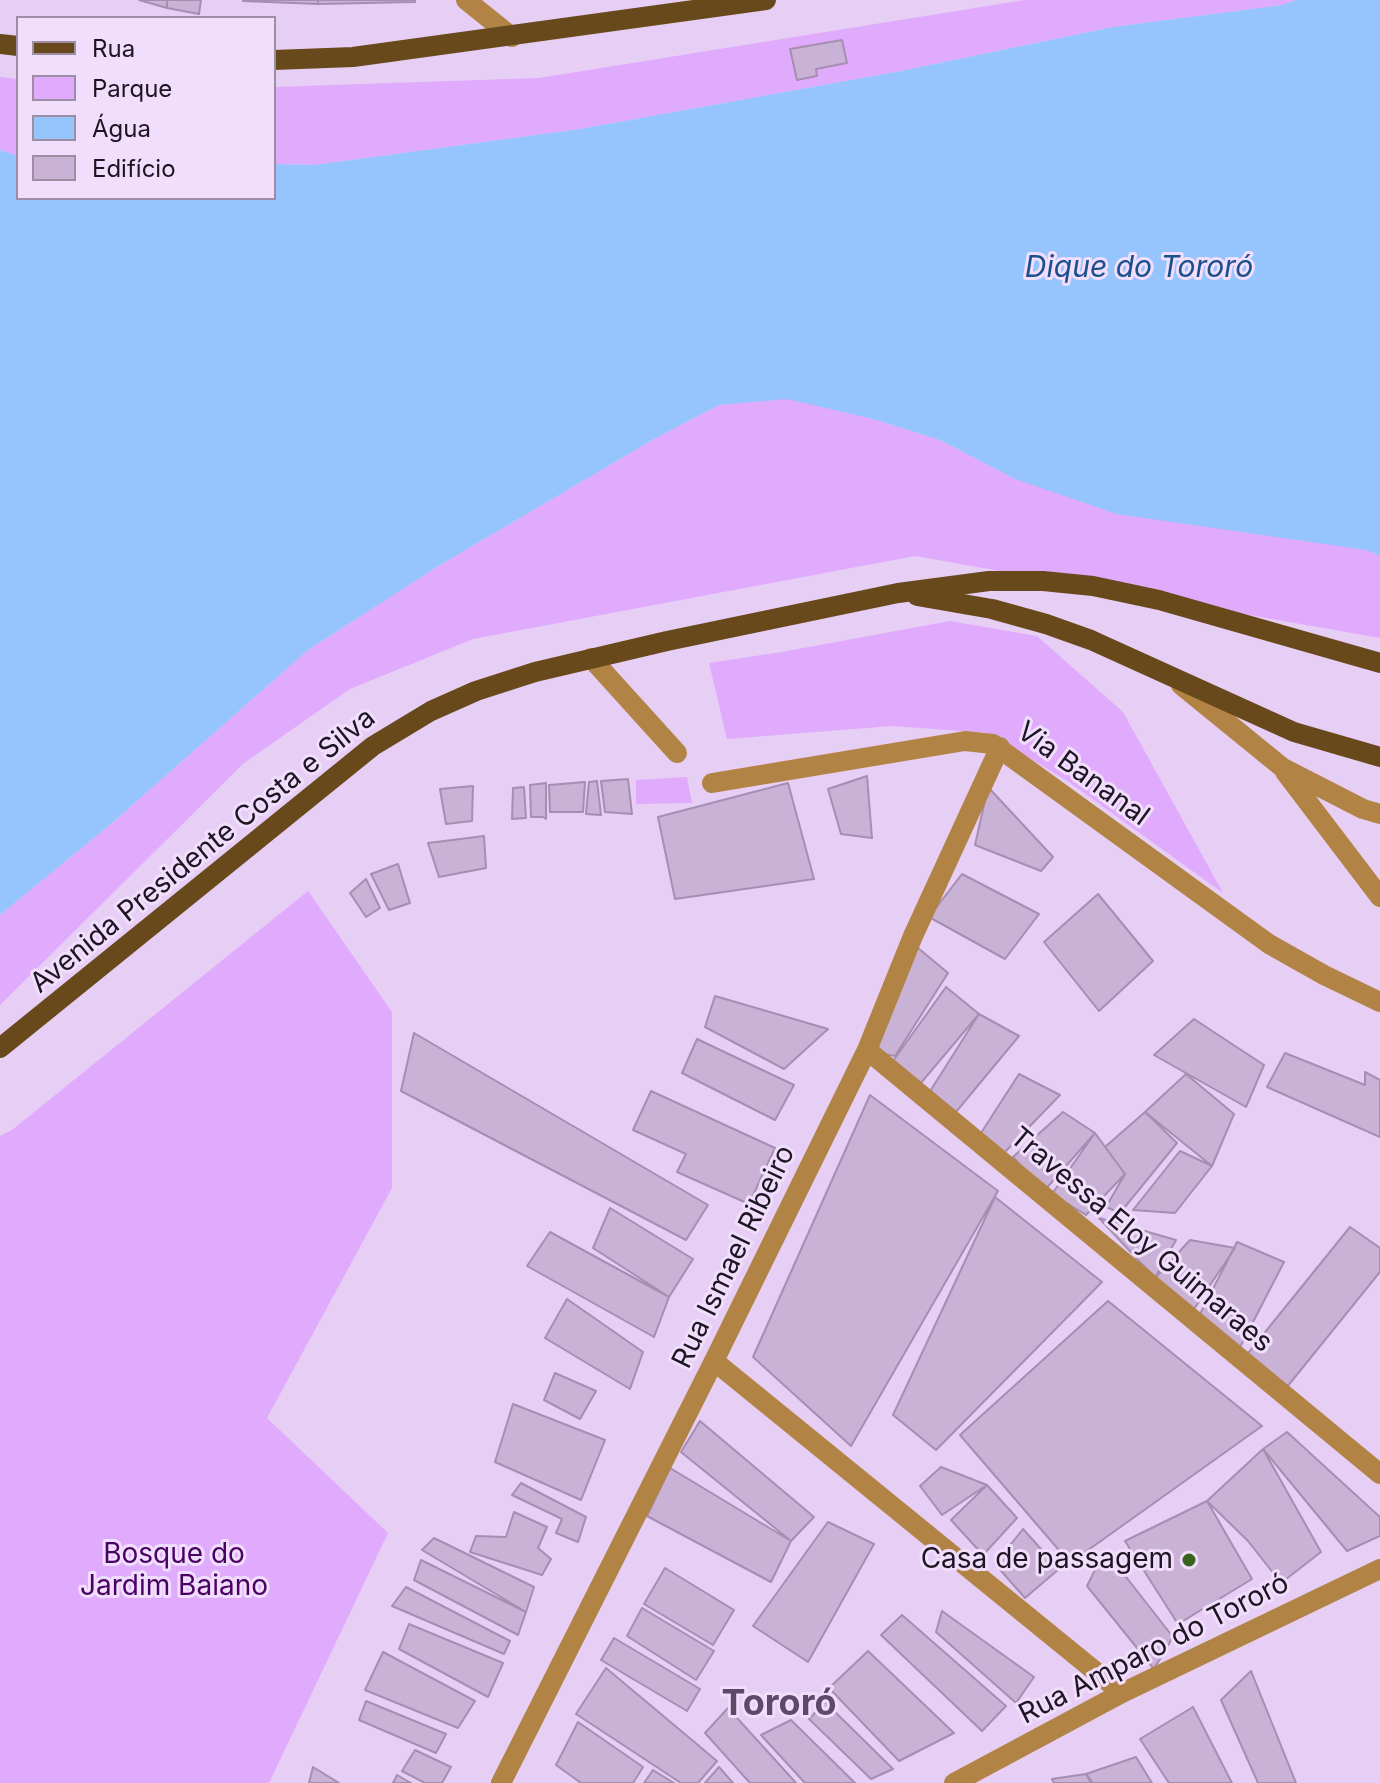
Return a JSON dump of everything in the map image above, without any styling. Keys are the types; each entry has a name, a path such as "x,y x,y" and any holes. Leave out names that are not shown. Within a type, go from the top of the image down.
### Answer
{"main road":[{"path":"276,60 353,57 512,37 674,6 766,0"},
{"name":"Avenida Presidente Costa e Silva","path":"0,1048 373,746 431,711 476,691 535,672 898,593 989,581 1043,581 1093,586 1159,600 1380,663"},
{"path":"898,593 992,609 1046,624 1091,640 1294,732 1380,757"}],"street":[{"path":"466,0 512,37"},
{"path":"591,658 677,753"},
{"path":"1169,675 1283,768 1363,809 1380,814"},
{"name":"Via Bananal","path":"712,783 965,741 986,742 1000,747 1269,944 1380,1002"},
{"name":"Rua Ismael Ribeiro","path":"501,1783 867,1050 913,936 1000,747"},
{"path":"1283,768 1380,897"},
{"name":"Travessa Eloy Guimaraes","path":"867,1050 1380,1474"},
{"path":"714,1361 1122,1693"},
{"name":"Rua Amparo do Tororó","path":"954,1783 1122,1693 1380,1569"}],"green space":[{"path":"1025,0 1296,0 1282,5 1113,27 901,71 580,129 314,165 276,164 276,87 539,78"},
{"path":"0,77 16,79 16,155 0,150"},
{"path":"787,398 873,419 940,440 1015,479 1366,550 1380,556 1380,638 915,556 473,639 350,689 244,763 0,1005 0,915 112,823 308,650 440,565 654,439 719,405"},
{"path":"950,621 1037,636 1123,712 1223,893 1069,782 988,733 892,726 727,739 709,663"},
{"path":"687,777 692,803 636,804 636,780"},
{"name":"Bosque do Jardim Baiano","path":"308,891 392,1012 392,1188 267,1418 388,1533 269,1783 0,1783 0,1136 12,1130"}],"water":[{"name":"Dique do Tororó","path":"1296,0 1380,0 1380,556 1366,550 1117,514 1015,479 940,440 873,419 787,399 719,405 654,439 440,565 308,650 112,823 0,915 0,150 16,155 16,200 276,200 276,164 314,165 580,129 901,71 1113,27 1282,5"}],"building":[{"path":"139,0 167,0 167,8"},
{"path":"167,0 201,0 199,14 167,8"},
{"path":"243,0 318,0 318,4 243,1"},
{"path":"318,0 415,0 415,2 318,4"},
{"path":"842,40 847,63 816,69 817,76 797,80 790,49"},
{"path":"867,776 872,838 841,834 828,789"},
{"path":"628,779 632,814 605,812 601,781"},
{"path":"597,781 601,815 586,814 589,782"},
{"path":"585,782 583,812 550,812 549,785"},
{"path":"546,783 546,819 531,817 530,785"},
{"path":"788,783 814,879 675,899 658,817"},
{"path":"473,786 472,821 446,824 440,789"},
{"path":"524,787 526,818 512,819 513,788"},
{"path":"988,787 1053,857 1041,871 975,845"},
{"path":"484,836 486,868 439,877 428,843"},
{"path":"398,864 410,903 389,910 371,874"},
{"path":"962,874 1039,914 1005,959 929,917"},
{"path":"366,879 380,908 366,917 350,893"},
{"path":"1098,894 1153,961 1099,1011 1044,942"},
{"path":"912,943 948,973 895,1056 872,1052"},
{"path":"946,987 979,1014 920,1084 888,1068"},
{"path":"715,996 828,1029 784,1069 705,1027"},
{"path":"979,1014 1019,1036 951,1118 927,1096"},
{"path":"1194,1019 1264,1065 1246,1107 1154,1055"},
{"path":"414,1033 708,1205 686,1240 401,1091"},
{"path":"697,1039 794,1085 775,1120 682,1073"},
{"path":"1285,1053 1365,1085 1365,1072 1380,1080 1380,1137 1267,1087"},
{"path":"1019,1074 1060,1095 1001,1156 981,1133"},
{"path":"1186,1074 1234,1114 1212,1166 1145,1112"},
{"path":"651,1091 775,1148 749,1204 677,1172 686,1154 633,1130"},
{"path":"870,1095 998,1191 851,1446 753,1357"},
{"path":"1063,1112 1095,1133 1044,1191 1013,1157"},
{"path":"1145,1112 1177,1143 1120,1213 1106,1207 1125,1174 1105,1147"},
{"path":"1095,1133 1125,1174 1086,1215 1052,1194"},
{"path":"1180,1151 1212,1166 1175,1213 1133,1210"},
{"path":"995,1197 1102,1282 936,1450 893,1415"},
{"path":"610,1208 693,1259 669,1297 593,1248"},
{"path":"1099,1218 1176,1240 1155,1278"},
{"path":"1350,1227 1380,1248 1380,1272 1287,1387 1245,1357"},
{"path":"550,1232 669,1297 654,1337 527,1266"},
{"path":"1190,1240 1235,1248 1192,1312 1155,1278"},
{"path":"1237,1242 1284,1262 1238,1351 1198,1318"},
{"path":"567,1299 643,1352 630,1389 545,1338"},
{"path":"1108,1301 1262,1426 1070,1563 960,1435"},
{"path":"555,1373 596,1391 580,1419 544,1400"},
{"path":"513,1404 605,1440 581,1500 495,1462"},
{"path":"700,1421 814,1517 791,1541 681,1452"},
{"path":"1287,1432 1380,1517 1380,1536 1347,1551 1263,1449"},
{"path":"1263,1449 1321,1552 1281,1583 1248,1541 1207,1501"},
{"path":"941,1467 987,1485 942,1515 920,1486"},
{"path":"670,1468 791,1541 771,1582 647,1516"},
{"path":"521,1483 586,1517 578,1542 556,1533 562,1519 512,1495"},
{"path":"987,1485 1017,1518 983,1555 951,1520"},
{"name":"Casa de passagem","path":"1207,1501 1252,1579 1178,1624 1125,1541"},
{"path":"514,1512 547,1527 538,1548 551,1559 542,1575 470,1552 476,1536 506,1537"},
{"path":"828,1522 874,1544 808,1662 753,1626"},
{"path":"1023,1529 1059,1569 1025,1598 995,1564"},
{"path":"434,1538 534,1587 526,1612 422,1550"},
{"path":"1105,1550 1173,1637 1154,1669 1087,1586"},
{"path":"421,1560 526,1612 518,1635 414,1580"},
{"path":"665,1568 734,1610 713,1645 644,1604"},
{"path":"406,1587 510,1641 504,1654 392,1606"},
{"path":"642,1608 714,1651 696,1680 627,1636"},
{"path":"942,1611 1034,1677 1016,1703 936,1632"},
{"path":"902,1615 1006,1706 982,1731 881,1635"},
{"path":"409,1624 503,1663 488,1697 399,1649"},
{"path":"614,1638 700,1689 687,1711 601,1660"},
{"path":"868,1651 954,1733 899,1761 829,1688"},
{"path":"383,1652 475,1701 458,1728 365,1690"},
{"path":"606,1668 717,1761 698,1783 681,1783 576,1714"},
{"path":"1251,1671 1296,1783 1258,1783 1221,1700"},
{"path":"366,1701 446,1734 436,1753 359,1720"},
{"path":"825,1702 893,1769 871,1779 809,1719"},
{"path":"1193,1707 1232,1783 1169,1783 1140,1739"},
{"path":"728,1708 796,1783 750,1783 705,1733"},
{"path":"791,1720 855,1783 805,1783 761,1735"},
{"path":"578,1722 643,1767 633,1783 581,1783 556,1765"},
{"path":"415,1750 451,1767 442,1783 425,1783 402,1771"},
{"path":"1136,1757 1152,1783 1093,1783 1086,1774"},
{"path":"313,1767 339,1783 309,1783"},
{"path":"719,1767 733,1783 705,1783"},
{"path":"653,1770 674,1783 644,1783"},
{"path":"1086,1774 1091,1783 1054,1783 1052,1779"},
{"path":"397,1775 411,1783 393,1783"}],"place":[{"name":"Casa de passagem","path":"1189,1560"}],"district":[{"name":"Tororó","path":"779,1704"}]}
